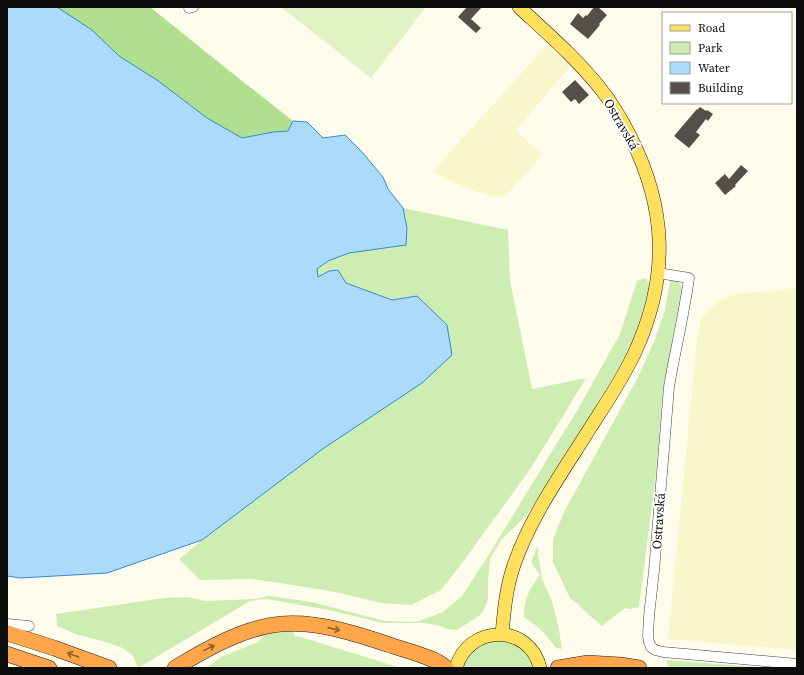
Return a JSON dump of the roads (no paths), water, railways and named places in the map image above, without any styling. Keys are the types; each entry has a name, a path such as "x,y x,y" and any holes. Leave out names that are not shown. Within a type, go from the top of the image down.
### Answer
{"highway":[{"path":"175,668 203,651 238,635 271,625 296,623 321,626 362,636 426,657 442,664 446,668"},
{"path":"7,633 109,668"},
{"path":"7,654 49,668"},
{"path":"568,666 588,663 640,668"}],"main road":[{"name":"Ostravská","path":"502,634 507,591 513,568 522,544 546,499 636,351 649,314 656,287 660,244 660,233 654,200 647,174 638,151 627,130 600,88 564,49 519,7"},
{"path":"456,668 461,655 466,648 479,639 494,634 514,637 526,644 537,659 540,668"}],"street":[{"name":"Ostravská","path":"658,273 689,278 686,301 669,387 649,616 649,642 651,647 655,650 663,652 797,664"},
{"path":"7,624 29,626"}],"water":[{"path":"7,7 57,7 92,30 119,56 157,80 207,118 242,138 273,132 288,131 293,121 307,122 323,138 345,135 362,152 383,177 388,189 403,208 407,228 406,245 349,253 328,261 317,269 318,277 329,271 338,270 346,283 392,300 417,296 447,325 452,355 422,383 324,448 202,540 107,573 21,578 7,576"}]}
